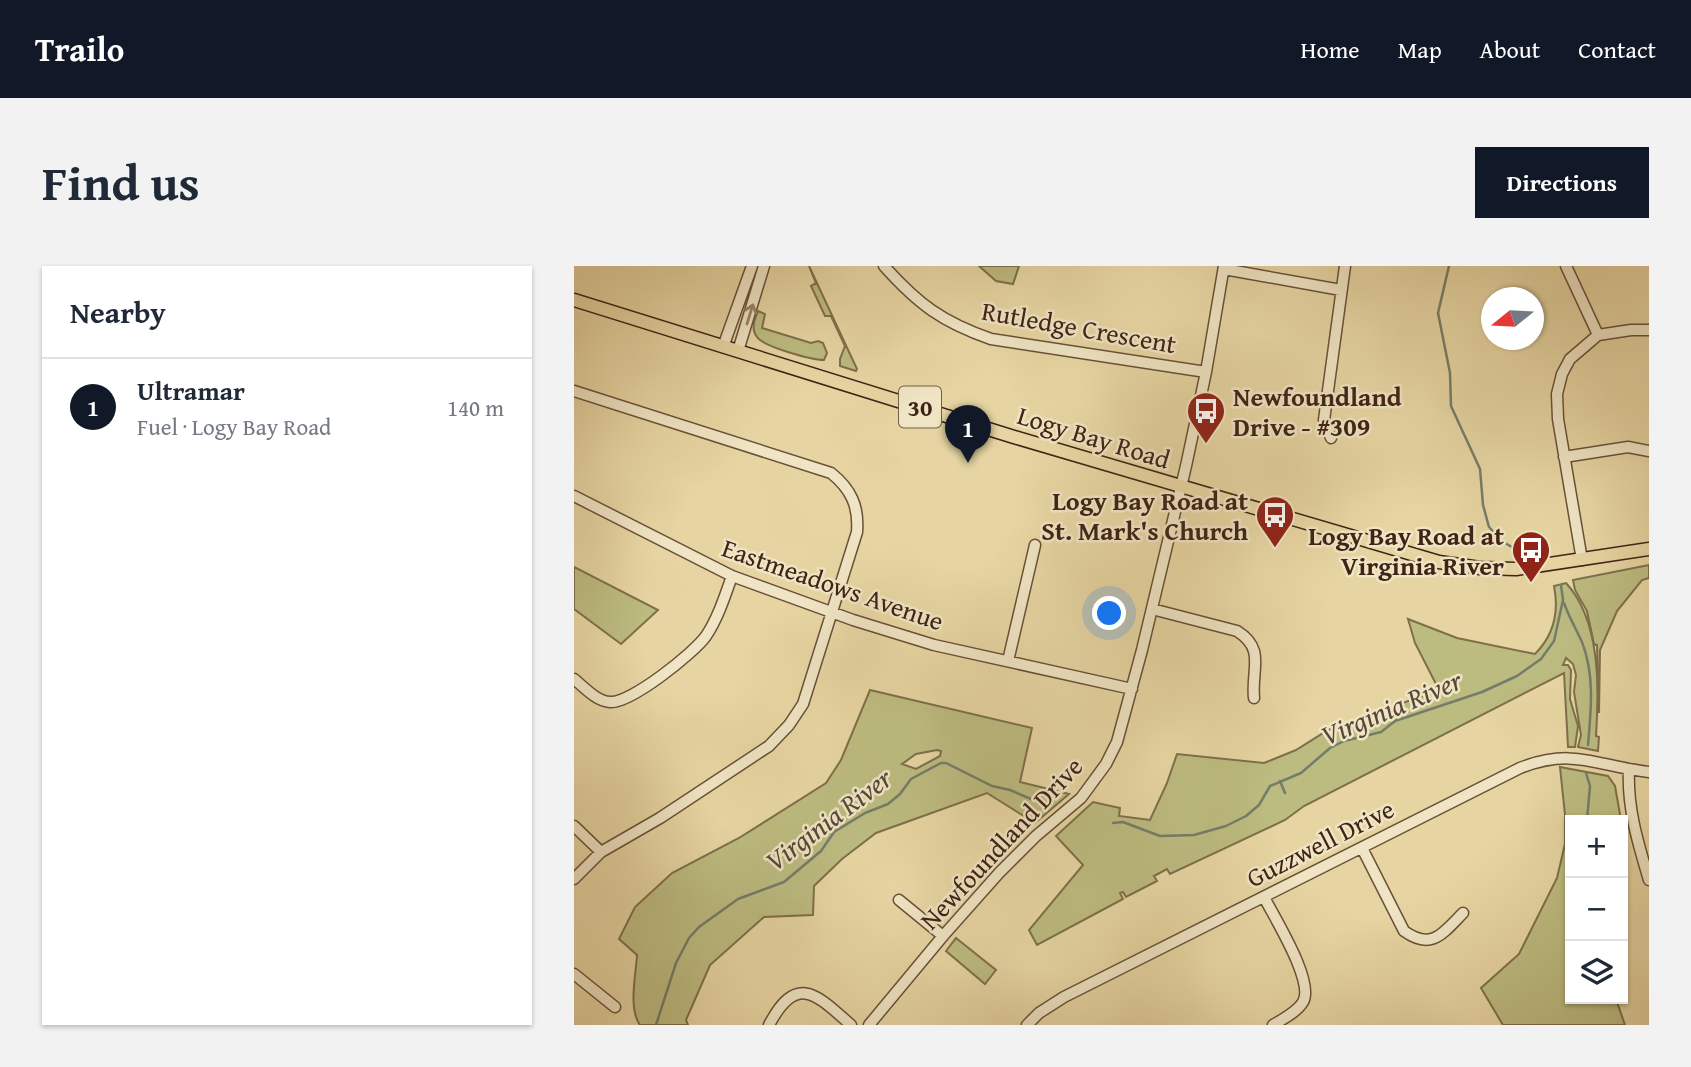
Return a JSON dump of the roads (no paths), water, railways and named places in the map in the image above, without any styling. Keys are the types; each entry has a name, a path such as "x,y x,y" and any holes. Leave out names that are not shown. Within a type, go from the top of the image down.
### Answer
{"main road":[{"name":"Logy Bay Road","path":"574,300 1181,487 1432,560 1480,568 1516,569 1649,549"}],"street":[{"path":"723,346 752,266"},
{"path":"738,351 764,266"},
{"name":"Rutledge Crescent","path":"884,266 919,303 967,331 991,339 1206,372"},
{"path":"1331,438 1324,420 1345,266"},
{"path":"1566,266 1598,335"},
{"path":"1224,268 1341,290"},
{"name":"Newfoundland Drive","path":"869,1025 1006,865 1082,798 1095,781 1116,742 1132,689 1181,487 1206,372 1224,268"},
{"path":"1582,559 1558,419 1557,394 1562,374 1570,359 1598,335 1649,330"},
{"path":"574,391 831,473 844,484 854,500 858,518 857,532 803,704 782,733 769,746 685,802 601,852 574,879"},
{"path":"1564,457 1628,447 1649,451"},
{"name":"Eastmeadows Avenue","path":"574,496 732,576 891,633 1132,689"},
{"path":"1008,661 1035,545"},
{"path":"574,679 603,701 622,701 634,694 684,658 706,636 732,576"},
{"path":"1152,609 1237,631 1249,639 1255,649 1252,681 1254,698"},
{"name":"Guzzwell Drive","path":"1027,1025 1039,1013 1064,997 1501,776 1539,760 1571,757 1649,772"},
{"path":"1629,769 1631,814 1649,880"},
{"path":"574,826 601,852"},
{"path":"1362,848 1404,931 1416,939 1429,941 1443,934 1463,913"},
{"path":"1264,897 1296,961 1306,988 1303,1002 1298,1009 1273,1025"},
{"path":"899,900 943,936"},
{"path":"574,974 615,1007"},
{"path":"769,1025 779,1006 796,993 810,994 851,1025"}],"waterway":[{"name":"Virginia River","path":"1449,266 1438,313 1450,373 1451,406 1480,469 1483,505 1489,527 1502,541 1515,549"},
{"name":"Virginia River","path":"1113,823 1123,822 1160,836 1194,835 1226,826 1246,816 1259,805 1270,786 1301,773 1330,748 1344,741 1381,732 1395,721 1482,692 1517,676 1541,659 1554,641 1563,600 1561,585"},
{"path":"1564,603 1582,642 1589,667 1591,693 1588,745"},
{"name":"Virginia River","path":"656,1025 676,963 689,938 699,927 738,899 784,882 821,851 834,832 865,813 888,804 911,779 946,763 992,786 1010,790 1045,805"},
{"path":"1586,773 1590,786 1587,815"},
{"path":"1280,781 1285,793"}],"place":[{"name":"Newfoundland Drive - #309","path":"1206,445"},
{"name":"Ultramar","path":"968,463"},
{"name":"Logy Bay Road at St. Mark's Church","path":"1275,549"},
{"name":"Logy Bay Road at Virginia River","path":"1531,584"}]}
